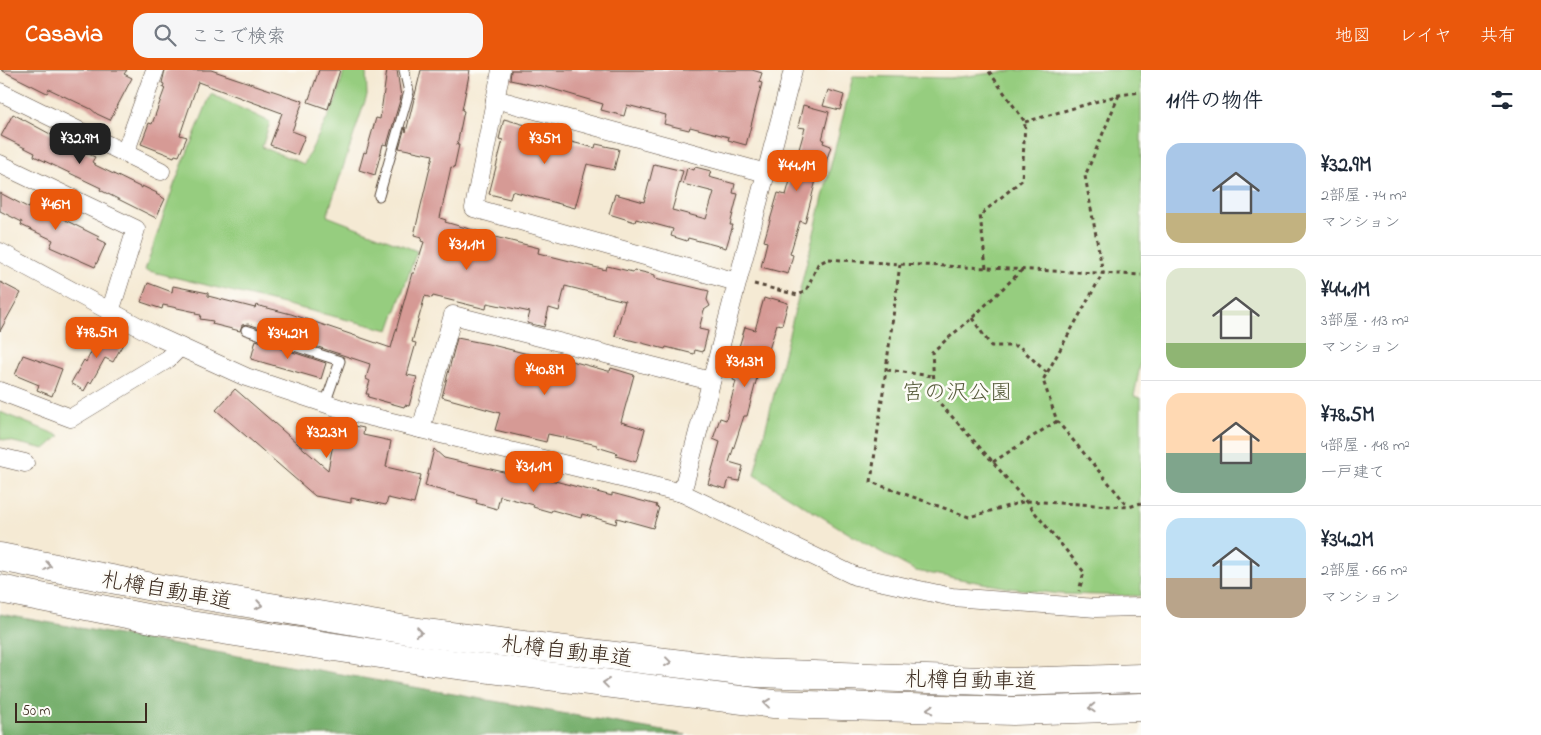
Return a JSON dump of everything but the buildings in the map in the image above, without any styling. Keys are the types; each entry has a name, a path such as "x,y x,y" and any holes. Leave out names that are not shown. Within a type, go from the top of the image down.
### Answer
{"highway":[{"name":"札樽自動車道","path":"0,557 152,587 424,633 757,673 1012,682 1141,678"},
{"name":"札樽自動車道","path":"0,589 157,620 426,661 774,704 1013,711 1141,707"}],"street":[{"path":"125,153 155,70"},
{"path":"501,70 474,208 744,282"},
{"path":"682,493 711,381 744,282 766,173 793,70"},
{"path":"0,92 161,171"},
{"path":"495,99 766,173"},
{"path":"0,164 136,230 110,312"},
{"path":"0,252 110,312 246,377 351,412 682,493 855,576 952,597 1096,608 1141,607"},
{"path":"421,429 453,315 711,381"},
{"path":"0,391 71,418 168,358 180,347"},
{"path":"0,457 25,463"}],"lane":[{"path":"379,196 409,92 404,70"},
{"path":"246,330 340,361 325,404"}],"path":[{"path":"986,268 980,215 1022,180 1025,122 988,70"},
{"path":"1025,122 1118,95 1141,92"},
{"path":"1118,95 1085,176 1103,273 1043,380 1056,421 1129,507"},
{"path":"744,282 798,295 806,291 818,264 828,259 1141,275"},
{"path":"900,264 871,482 969,517 1026,501 1129,507 1141,503"},
{"path":"1022,270 972,318 932,352 935,398 993,462 1084,572 1075,606"},
{"path":"972,318 991,346 1019,346 1047,373"},
{"path":"886,370 934,376"},
{"path":"993,462 1056,421"}],"green space":[{"path":"344,70 366,70 367,95 327,216 417,251 389,330 145,270 174,185 211,94 270,122 262,147 304,164 336,101"},
{"name":"宮の沢公園","path":"1018,70 1141,70 1141,361 1134,396 1141,398 1141,596 1061,594 1010,588 916,571 866,544 754,475 853,76 950,78"},
{"path":"0,412 60,436 45,449 0,439"},
{"path":"0,614 686,735 0,735"}]}
